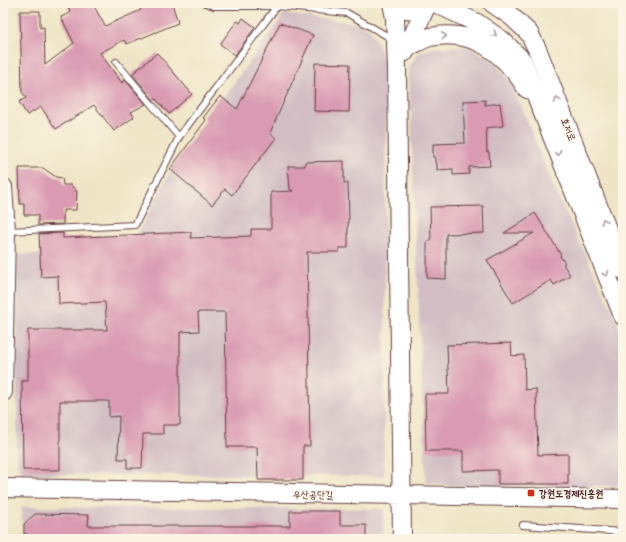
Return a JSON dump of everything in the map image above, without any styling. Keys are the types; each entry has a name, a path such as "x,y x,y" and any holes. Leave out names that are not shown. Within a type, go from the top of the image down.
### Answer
{"street":[{"path":"392,3 402,44"},
{"path":"396,3 408,9 417,10 431,4 477,23 503,41 522,60 538,97 544,117"},
{"name":"호저로","path":"492,3 511,16 529,32 538,51 623,270"},
{"path":"516,3 529,32"},
{"path":"402,539 397,69 402,44 431,4"},
{"path":"402,44 429,37 451,35 474,39 498,53 519,76 544,117"},
{"name":"호저로","path":"544,117 623,316"},
{"path":"3,188 6,231 3,392"},
{"name":"우산공단길","path":"3,488 623,499"}],"lane":[{"path":"205,3 214,6 276,6 347,13 402,44"},
{"path":"6,231 135,225 180,137 276,6"},
{"path":"116,62 180,137"},
{"path":"523,525 623,532"}],"shaded area":[{"path":"284,14 354,23 369,28 386,65 384,476 22,474 17,465 17,255 128,252 173,167"},
{"path":"466,46 493,60 513,85 552,184 615,316 623,337 623,486 458,486 426,483 409,68 418,53 432,48"},
{"path":"22,507 384,509 383,539 22,539"}],"building":[{"path":"67,3 94,3 95,8 105,26 141,10 138,3 172,3 178,23 127,44 124,40 100,53 122,83 125,80 146,104 131,112 134,117 114,131 94,105 56,129 41,107 27,115 19,102 26,98 22,92 20,11 40,11 40,28 44,27 45,65 74,43 61,17 70,13"},
{"path":"243,18 255,27 235,55 220,44 237,21 240,23"},
{"path":"280,23 313,35 270,133 276,138 232,195 225,189 212,205 170,169 206,120 203,118 220,96 237,109"},
{"path":"157,53 192,94 169,114 156,99 154,100 132,74"},
{"path":"315,63 350,64 349,112 314,111"},
{"path":"485,100 485,105 500,103 503,126 486,128 487,152 489,152 490,166 469,167 469,174 453,175 453,169 437,170 437,163 435,163 435,158 433,157 433,144 465,143 463,101"},
{"path":"344,161 344,183 348,183 348,248 339,248 339,252 307,252 310,446 303,446 303,480 258,480 257,447 227,447 225,312 198,312 199,331 180,332 180,425 163,425 163,434 143,434 142,468 127,468 127,459 118,459 119,416 109,417 109,401 60,401 60,470 23,470 22,381 28,381 28,330 107,330 105,302 59,304 58,276 41,277 39,234 63,233 63,238 191,232 191,238 251,236 251,229 271,229 271,192 293,191 290,189 288,166 305,166 305,162"},
{"path":"19,168 43,168 56,177 62,178 63,185 71,185 77,192 76,210 63,210 63,224 38,225 38,215 24,215 24,204 20,204"},
{"path":"483,206 484,233 446,234 446,279 427,278 427,241 431,241 430,207"},
{"path":"535,213 561,255 560,256 565,263 563,264 570,275 554,285 551,280 513,303 487,260 534,233 504,233"},
{"path":"511,343 512,356 524,355 525,390 536,389 538,455 568,454 568,484 498,484 498,470 463,471 463,451 426,451 425,394 449,394 447,345"},
{"path":"290,511 340,511 340,525 366,525 366,539 27,539 27,534 24,534 24,524 35,514 89,515 88,526 290,526"}],"place":[{"name":"강원도경제진흥원","path":"531,493"}]}
